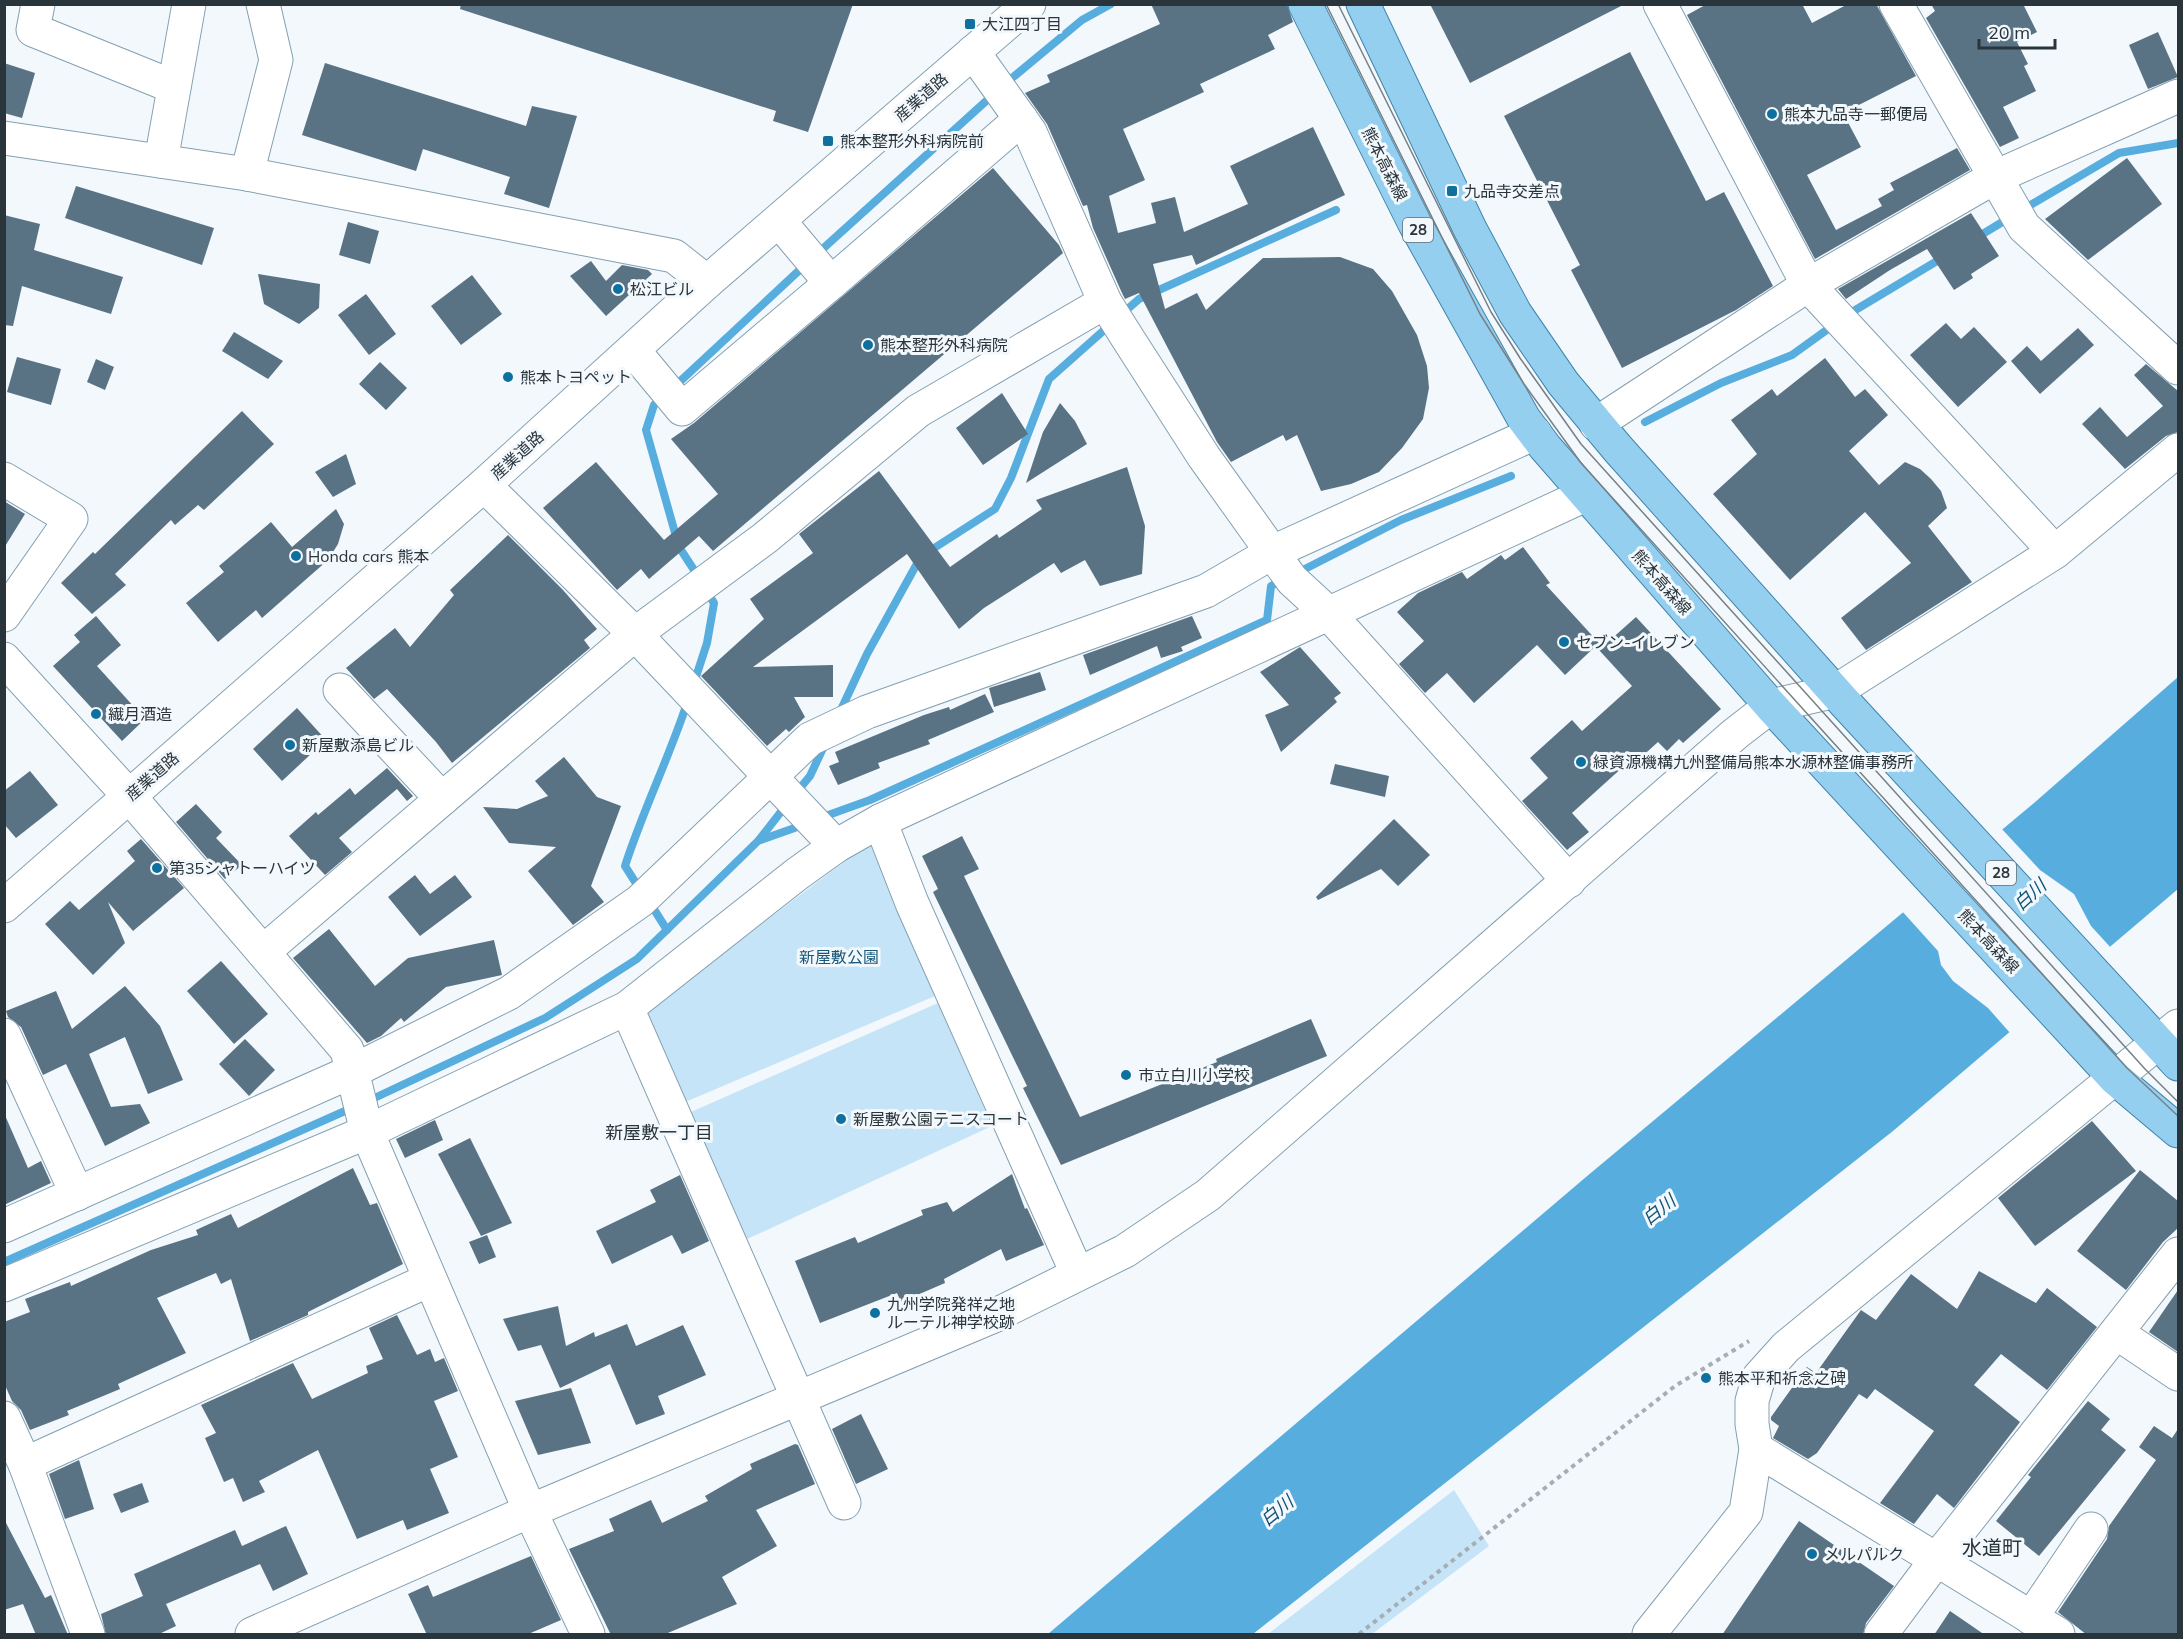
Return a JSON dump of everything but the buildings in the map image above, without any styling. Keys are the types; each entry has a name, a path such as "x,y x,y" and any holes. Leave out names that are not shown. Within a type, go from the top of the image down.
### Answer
{"main road":[{"name":"熊本高森線","path":"1305,4 1414,224 1524,419 1548,450 1771,706 2115,1078 2178,1131"},
{"name":"28","path":"1363,4 1470,229 1515,314 1563,383 1840,697 2171,1044"}],"street":[{"path":"38,4 33,30 174,87"},
{"path":"161,161 189,4"},
{"path":"247,174 276,60 263,4"},
{"name":"産業道路","path":"4,906 484,485 707,282 1029,4"},
{"path":"1660,4 1808,285 2055,552"},
{"path":"1896,4 2024,227 2178,368"},
{"path":"973,52 1030,132 1106,304 1204,457 1282,565 1329,614 1569,881"},
{"path":"1605,433 1808,285 1994,178 2178,96"},
{"path":"638,356 681,409 1021,119"},
{"path":"4,138 247,174 674,256 707,282"},
{"path":"785,228 831,283"},
{"path":"263,952 635,634 765,538 918,411 1106,304"},
{"path":"4,1226 355,1079 509,993 640,901 773,782 810,739 867,712 1282,565 1548,450"},
{"path":"252,1635 530,1511 996,1315 1125,1251 1208,1195 1569,881 1726,741 1771,706 1840,697 2055,552 2178,450"},
{"path":"4,479 71,519 4,615"},
{"path":"484,485 635,634 773,782 828,837"},
{"path":"4,1285 627,1008 828,837 880,821 1585,495"},
{"path":"4,658 129,796 347,1050 366,1126 429,1280 530,1511 588,1635"},
{"path":"340,690 442,799"},
{"path":"880,821 912,903 1077,1273"},
{"path":"627,1008 844,1503"},
{"path":"4,1035 77,1194"},
{"path":"1649,1635 1746,1512 1756,1449 1752,1424 1752,1401 1759,1377 1786,1347 2115,1078 2171,1044"},
{"path":"1881,1635 1937,1559 2178,1254"},
{"path":"25,1464 429,1280"},
{"path":"2117,1333 2178,1374"},
{"path":"4,1418 25,1464 88,1635"},
{"path":"1756,1449 2044,1626 2091,1529"}],"path":[{"path":"1359,1635 1675,1386 1755,1337"}],"green space":[{"name":"新屋敷公園","path":"872,841 935,996 683,1103 643,1013"},
{"name":"新屋敷公園テニスコート","path":"938,1003 992,1126 745,1240 691,1112"},
{"path":"1454,1490 1489,1546 1372,1634 1268,1634"}],"water":[{"name":"白川","path":"2178,677 2178,889 1893,1131 1253,1634 1048,1634 1586,1177 2034,803"}],"pier":[{"path":"2000,827 2040,870 2074,894 2091,926 2112,949 2011,1034 1988,1008 1953,981 1941,965 1938,951 1901,910"}],"waterway":[{"path":"1006,83 1082,20 1111,4"},
{"path":"817,254 995,93"},
{"path":"2022,210 2119,153 2178,143"},
{"path":"1122,314 1139,299 1336,210"},
{"path":"1976,238 2009,218"},
{"path":"1847,315 1942,258"},
{"path":"674,387 806,264"},
{"path":"928,552 995,509 1011,478 1049,379 1111,324"},
{"path":"1645,422 1721,383 1792,355 1835,324"},
{"path":"663,397 654,405 646,430 679,547 698,576"},
{"path":"1297,573 1401,520 1511,476"},
{"path":"839,714 867,654 919,560"},
{"path":"820,818 870,800 1267,620 1271,586 1283,580"},
{"path":"694,683 707,643 714,603 707,592"},
{"path":"641,891 625,866 687,703"},
{"path":"796,793 810,776 825,744"},
{"path":"759,840 787,804"},
{"path":"368,1101 545,1018 637,959 758,841 803,825"},
{"path":"650,903 667,930"},
{"path":"4,1262 354,1107"}],"tram line":[{"path":"1326,4 1480,314 1524,384 1581,463 2127,1068 2178,1116"},
{"path":"1338,4 1491,312 1520,358 1581,444 2145,1069 2178,1102"}],"place":[{"name":"大江四丁目","path":"970,24"},
{"name":"熊本九品寺一郵便局","path":"1772,114"},
{"name":"熊本整形外科病院前","path":"828,141"},
{"name":"九品寺交差点","path":"1452,191"},
{"name":"松江ビル","path":"618,289"},
{"name":"熊本整形外科病院","path":"868,345"},
{"name":"熊本トヨペット","path":"508,377"},
{"name":"Honda cars 熊本","path":"296,556"},
{"name":"セブン-イレブン","path":"1564,642"},
{"name":"繊月酒造","path":"96,714"},
{"name":"新屋敷添島ビル","path":"290,745"},
{"name":"緑資源機構九州整備局熊本水源林整備事務所","path":"1581,762"},
{"name":"第35シャトーハイツ","path":"157,868"},
{"name":"市立白川小学校","path":"1126,1075"},
{"name":"新屋敷公園テニスコート","path":"841,1119"},
{"name":"九州学院発祥之地 ルーテル神学校跡","path":"875,1313"},
{"name":"熊本平和祈念之碑","path":"1706,1378"},
{"name":"メルパルク","path":"1812,1554"}],"district":[{"name":"新屋敷一丁目","path":"659,1133"},
{"name":"水道町","path":"1992,1548"}]}
